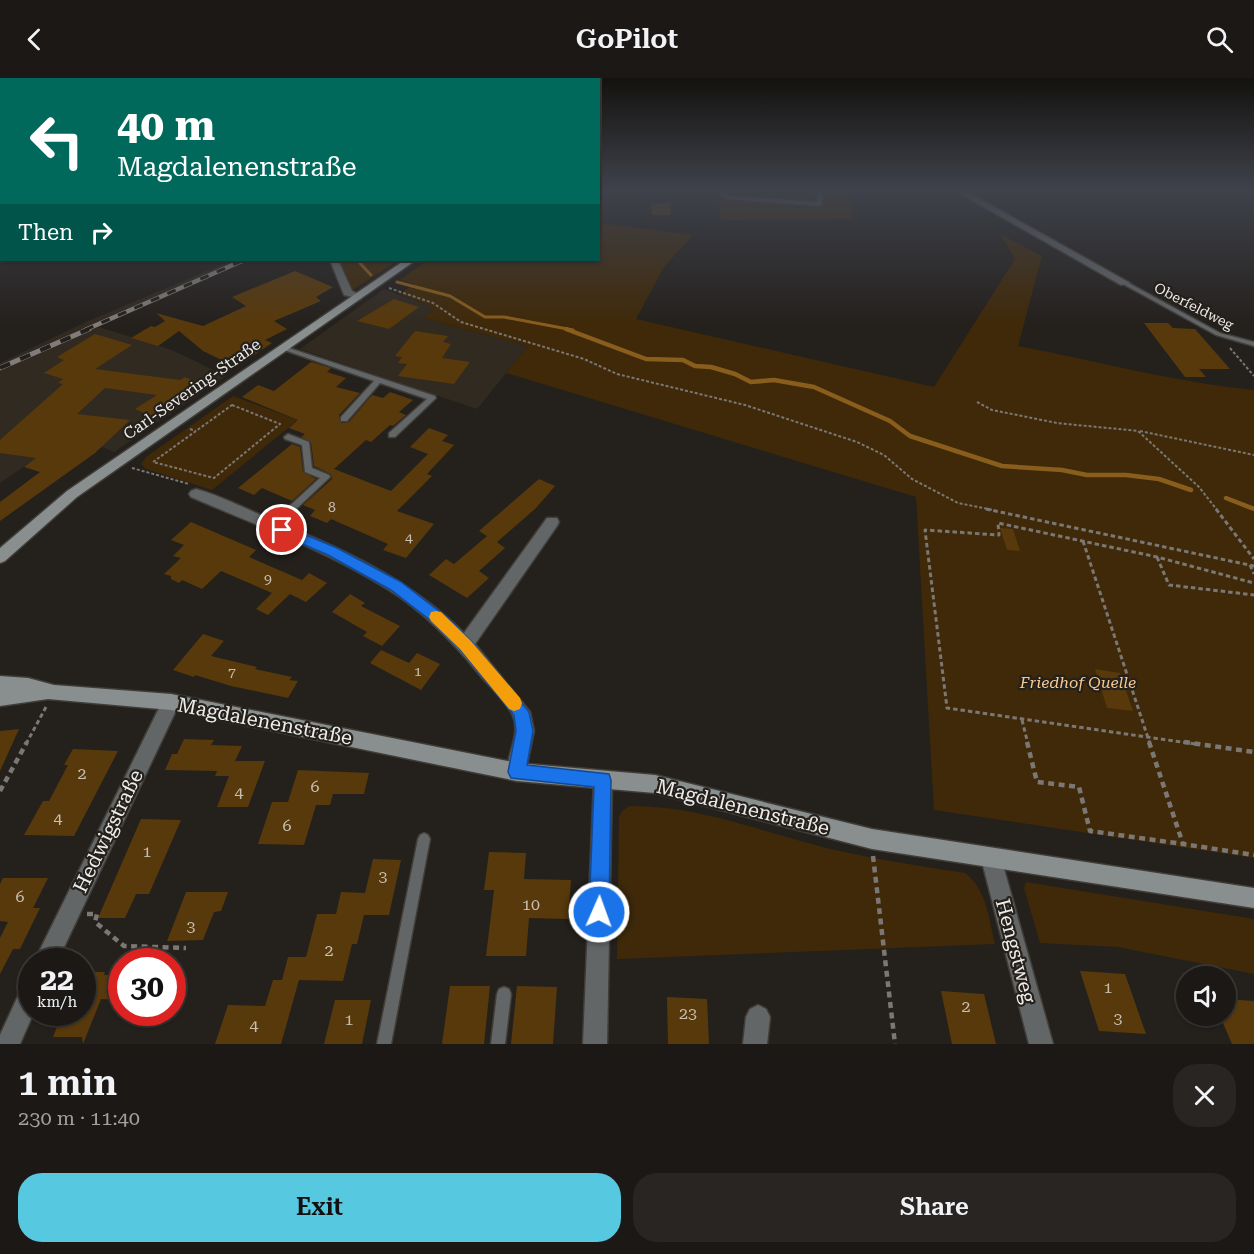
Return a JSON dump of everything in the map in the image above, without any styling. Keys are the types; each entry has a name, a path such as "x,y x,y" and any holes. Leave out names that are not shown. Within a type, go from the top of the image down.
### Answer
{"street":[{"path":"1039,235 1125,283"},
{"path":"334,261 348,293 357,297"},
{"name":"Carl-Severing-Straße","path":"0,557 60,503 409,261"},
{"path":"196,494 333,551 396,586 439,619 465,645 521,712 525,731 517,772"},
{"path":"465,645 552,522"},
{"name":"Magdalenenstraße","path":"0,684 54,693 171,702 517,772 677,788 872,839 1254,898"},
{"name":"Magdalenenstraße","path":"0,698 54,693"},
{"name":"Hedwigstraße","path":"52,948 171,702"},
{"path":"595,1044 603,780"},
{"name":"Hengstweg","path":"991,858 1041,1044"},
{"path":"754,1044 758,1017"},
{"path":"8,1044 18,1022"}],"lane":[{"name":"Oberfeldweg","path":"1125,283 1218,334 1254,344"},
{"path":"283,348 432,398 392,435"},
{"path":"344,419 379,380"},
{"path":"273,526 326,477 308,470 306,444 288,437"},
{"path":"384,1044 424,839"},
{"path":"498,1044 504,994"}],"path":[{"path":"376,283 433,303 461,322 536,346 584,358 617,374 744,405 857,442 884,455 912,479 958,503 1252,566 1254,574"},
{"path":"1218,334 1254,376"},
{"path":"977,402 992,410 1057,423 1138,431 1254,455"},
{"path":"232,405 280,424 214,478 153,462 196,431 232,405"},
{"path":"174,423 196,431"},
{"path":"1138,431 1199,486 1254,559"},
{"path":"116,463 189,484 196,494"},
{"path":"1254,583 1157,557 998,523 999,535 925,530 947,708 1254,752"},
{"path":"1083,541 1183,844"},
{"path":"1157,557 1169,585 1254,595"},
{"path":"0,791 54,693"},
{"path":"1022,720 1037,782 1079,787 1090,831 1254,855"},
{"path":"872,839 895,1044"},
{"path":"68,913 97,914 95,922 124,946 186,948"}],"shaded area":[{"path":"231,261 249,261 99,327 172,350 226,376 114,452 90,442 51,448 0,483 0,363 88,321"},
{"path":"384,289 436,308 424,318 528,346 477,409 300,349"}],"green space":[{"name":"Friedhof Quelle","path":"600,235 693,235 664,267 636,319 934,387 1015,259 1002,235 1042,256 1018,346 1165,377 1254,390 1254,858 934,810 916,497 506,373 528,346 424,318 435,308 400,294 414,284 400,280 427,261 600,261"},
{"path":"338,261 397,261 351,291"},
{"path":"233,396 298,420 212,490 146,469 141,464 146,457"},
{"path":"630,806 682,810 707,815 830,849 965,873 983,896 995,944 617,959 619,816"},
{"path":"1026,882 1254,919 1254,974 1236,970 1236,966 1214,966 1118,947 1040,943 1024,888"}],"building":[{"path":"295,271 333,287 316,297 321,301 274,321 287,329 265,340 272,343 236,367 203,351 179,331 158,346 131,338 165,321 156,313 203,326 246,306 232,297"},
{"path":"394,299 419,307 389,329 357,321"},
{"path":"1144,323 1168,323 1173,328 1195,329 1230,369 1199,369 1206,377 1185,377"},
{"path":"415,331 448,336 443,342 451,344 442,358 470,362 454,384 398,376 407,364 398,363 402,357 395,356"},
{"path":"95,334 132,345 95,369 180,380 185,377 202,384 153,417 135,409 157,395 105,388 77,414 130,420 95,453 0,521 0,502 40,472 24,467 36,458 0,453 0,440 63,384 58,383 63,379 44,373 64,360 57,357"},
{"path":"311,362 331,368 327,372 346,378 336,387 360,393 339,415 341,423 349,422 372,395 383,398 390,392 413,400 399,412 406,415 393,426 390,425 371,442 366,440 334,469 391,491 428,454 410,447 429,428 448,435 442,441 454,445 427,474 432,476 397,511 434,524 406,558 383,550 388,544 331,519 327,523 310,516 315,510 303,505 332,479 331,474 314,466 311,442 301,437 305,434 289,428 298,420 242,397 258,385 274,391"},
{"path":"292,444 300,447 303,472 316,479 292,501 262,488 254,495 238,488"},
{"path":"539,479 555,486 536,508 497,542 505,548 479,571 489,578 467,598 429,575 446,559 454,564 487,536 479,531"},
{"path":"191,522 256,550 249,557 302,580 309,573 327,583 306,602 290,594 268,615 256,609 272,593 221,571 202,589 182,580 179,583 171,579 171,576 164,574 181,558 173,556 184,545 171,540"},
{"path":"1000,528 1013,529 1020,551 1007,550"},
{"path":"350,594 365,603 361,606 400,626 382,646 363,636 367,632 332,612"},
{"path":"203,634 224,641 211,656 292,677 289,680 298,681 288,698 231,686 195,675 194,677 173,670"},
{"path":"381,650 409,663 417,653 440,664 421,690 370,663"},
{"path":"1095,669 1120,673 1133,711 1107,708"},
{"path":"19,729 0,771 0,731"},
{"path":"184,739 214,740 211,745 242,746 235,761 265,761 248,807 217,807 229,776 215,776 217,771 165,770 172,754 177,754"},
{"path":"73,749 118,751 74,836 24,835 43,801 49,801 68,765 64,765"},
{"path":"298,770 369,773 364,794 333,794 330,805 316,805 304,845 258,844 272,802 288,802"},
{"path":"141,819 181,820 149,894 136,894 125,918 98,918"},
{"path":"489,852 526,853 524,879 571,880 568,919 529,918 526,956 486,956 494,890 484,890"},
{"path":"373,859 401,860 389,915 364,915 357,944 352,944 343,981 299,980 281,1044 215,1044 228,1005 265,1006 273,980 282,980 288,957 306,957 317,914 336,914 341,892 365,893"},
{"path":"3,878 48,878 33,908 40,908 20,948 13,949 0,974 0,938 8,922 0,921 0,884"},
{"path":"186,892 228,892 221,911 214,912 203,940 167,941"},
{"path":"1080,971 1125,974 1146,1034 1099,1031"},
{"path":"96,972 105,972 104,975 108,975 108,999 101,999 96,1012"},
{"path":"450,986 490,986 484,1044 442,1044"},
{"path":"517,986 557,987 553,1044 511,1044"},
{"path":"941,991 984,994 996,1044 952,1044"},
{"path":"667,997 707,999 709,1044 668,1044"},
{"path":"335,1000 371,1000 362,1044 324,1044"},
{"path":"1236,1000 1254,1001 1254,1044 1232,1044 1224,1026 1236,1026"},
{"path":"57,1026 90,1026 83,1044 82,1037 53,1037"}],"waterway":[{"path":"358,261 371,275"},
{"path":"397,282 450,296 485,317 504,317 573,330"},
{"path":"566,329 646,359 683,360 695,366 711,367 735,374 751,382 774,380 814,387 890,421 910,436 1002,466 1062,470 1087,475 1126,475 1159,479 1191,490"},
{"path":"1226,498 1254,509"}],"railway":[{"path":"85,330 242,261"},
{"path":"0,368 89,329"}],"slow traffic":[{"path":"436,617 465,645 514,703"}],"route":[{"path":"282,530 333,551 396,586 439,619 465,645 521,712 525,731 517,772 603,780 599,912"}]}
